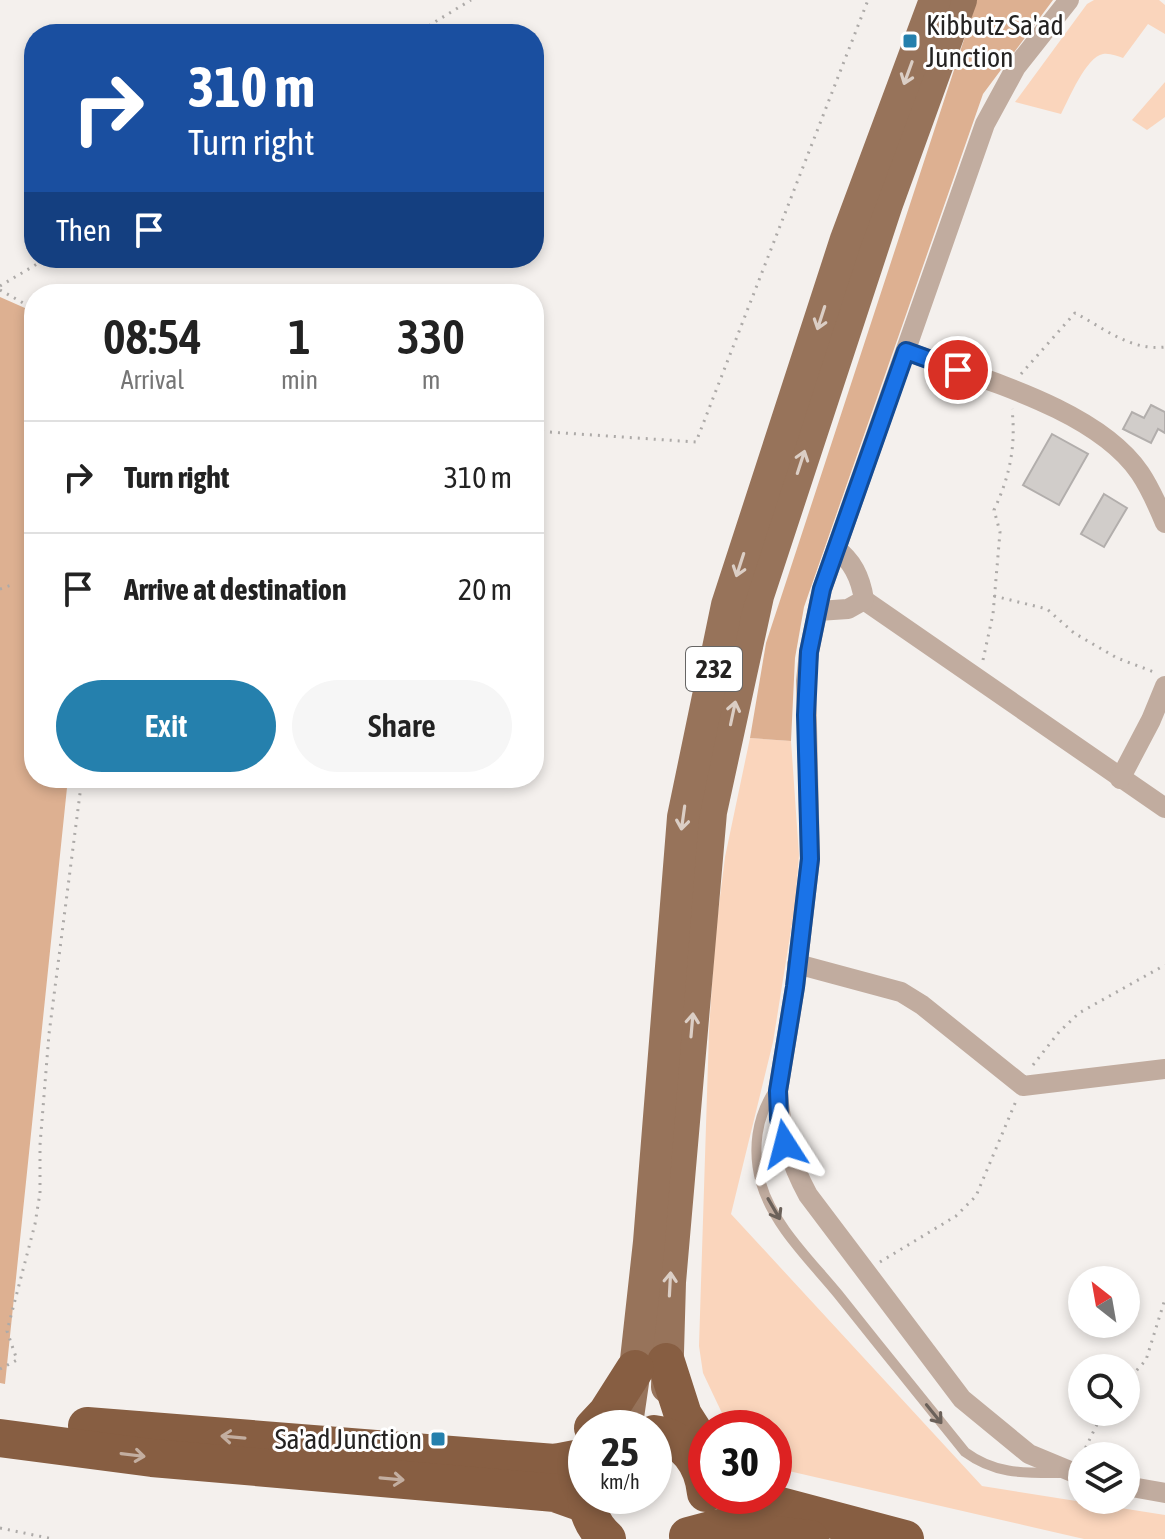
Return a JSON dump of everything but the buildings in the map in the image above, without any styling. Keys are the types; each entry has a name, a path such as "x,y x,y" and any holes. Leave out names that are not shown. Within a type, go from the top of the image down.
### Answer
{"highway":[{"path":"610,1410 651,1366 683,1415 688,1439"},
{"path":"0,1421 156,1430 555,1463 568,1460"},
{"path":"0,1438 152,1458 568,1493"},
{"path":"506,1459 568,1443"},
{"path":"590,1514 592,1521 607,1539"},
{"path":"686,1538 697,1524 696,1514"},
{"path":"686,1538 718,1528 792,1515 905,1539"}],"main road":[{"name":"232","path":"651,1366 651,1226 683,817 727,605 846,239 935,0"},
{"name":"232","path":"631,1410 651,1366 671,1266 711,812 758,596 887,204 961,0"}],"street":[{"path":"1068,1465 1029,1454 962,1399 864,1271 796,1174 779,1119 779,1084 810,859 806,681 818,611 836,549 994,104 1016,67 1069,0"},
{"path":"906,351 1060,410 1111,442 1139,471 1165,523"},
{"path":"836,549 855,571 862,585 864,600 1165,808"},
{"path":"818,611 848,609 864,600"},
{"path":"1120,779 1165,686"},
{"path":"797,964 901,992 922,1005 1023,1086 1165,1069"},
{"path":"1140,1489 1165,1493"}],"lane":[{"path":"779,1084 761,1115 756,1142 757,1165 767,1196 791,1237 965,1452 995,1470 1010,1473 1068,1469"}],"path":[{"path":"431,24 471,0"},
{"path":"544,432 696,442 868,0"},
{"path":"24,303 0,288 31,268"},
{"path":"978,679 993,614 1000,532 994,510 1007,482 1015,433 1009,390 1075,313 1126,342 1147,348 1165,347"},
{"path":"0,589 14,584"},
{"path":"993,595 1047,609 1074,633 1117,658 1165,676"},
{"path":"0,1369 17,1360 7,1331 40,1193 40,1145 49,1034 81,788"},
{"path":"864,1271 956,1216 976,1196 1023,1086 1040,1056 1059,1032 1079,1013 1165,965"},
{"path":"1140,1367 1146,1360 1165,1299"},
{"path":"0,1330 7,1331"},
{"path":"0,1528 53,1539"}],"shaded area":[{"path":"977,0 1053,0 983,94 804,607 795,658 791,741 750,738 766,643"},
{"path":"1094,0 1159,0 1165,5 1165,34 1148,24 1123,58 1106,54 1097,57 1079,80 1061,114 1015,102 1087,4"},
{"path":"1165,82 1165,117 1147,130 1132,120"},
{"path":"0,297 24,308 24,788 67,788 5,1384 0,1383"},
{"path":"750,738 791,741 799,855 795,905 773,1042 731,1214 982,1486 1068,1500 1068,1514 1140,1514 1140,1511 1165,1515 1165,1539 1084,1539 792,1472 792,1410 720,1410 703,1373 699,1346 709,1031 715,937 725,857"}],"place":[{"name":"Kibbutz Sa'ad Junction","path":"910,41"},
{"name":"Sa'ad Junction","path":"438,1439"}],"route":[{"path":"785,1144 779,1119 778,1091 806,908 810,859 806,681 814,624 847,514 906,351 958,370"}]}
